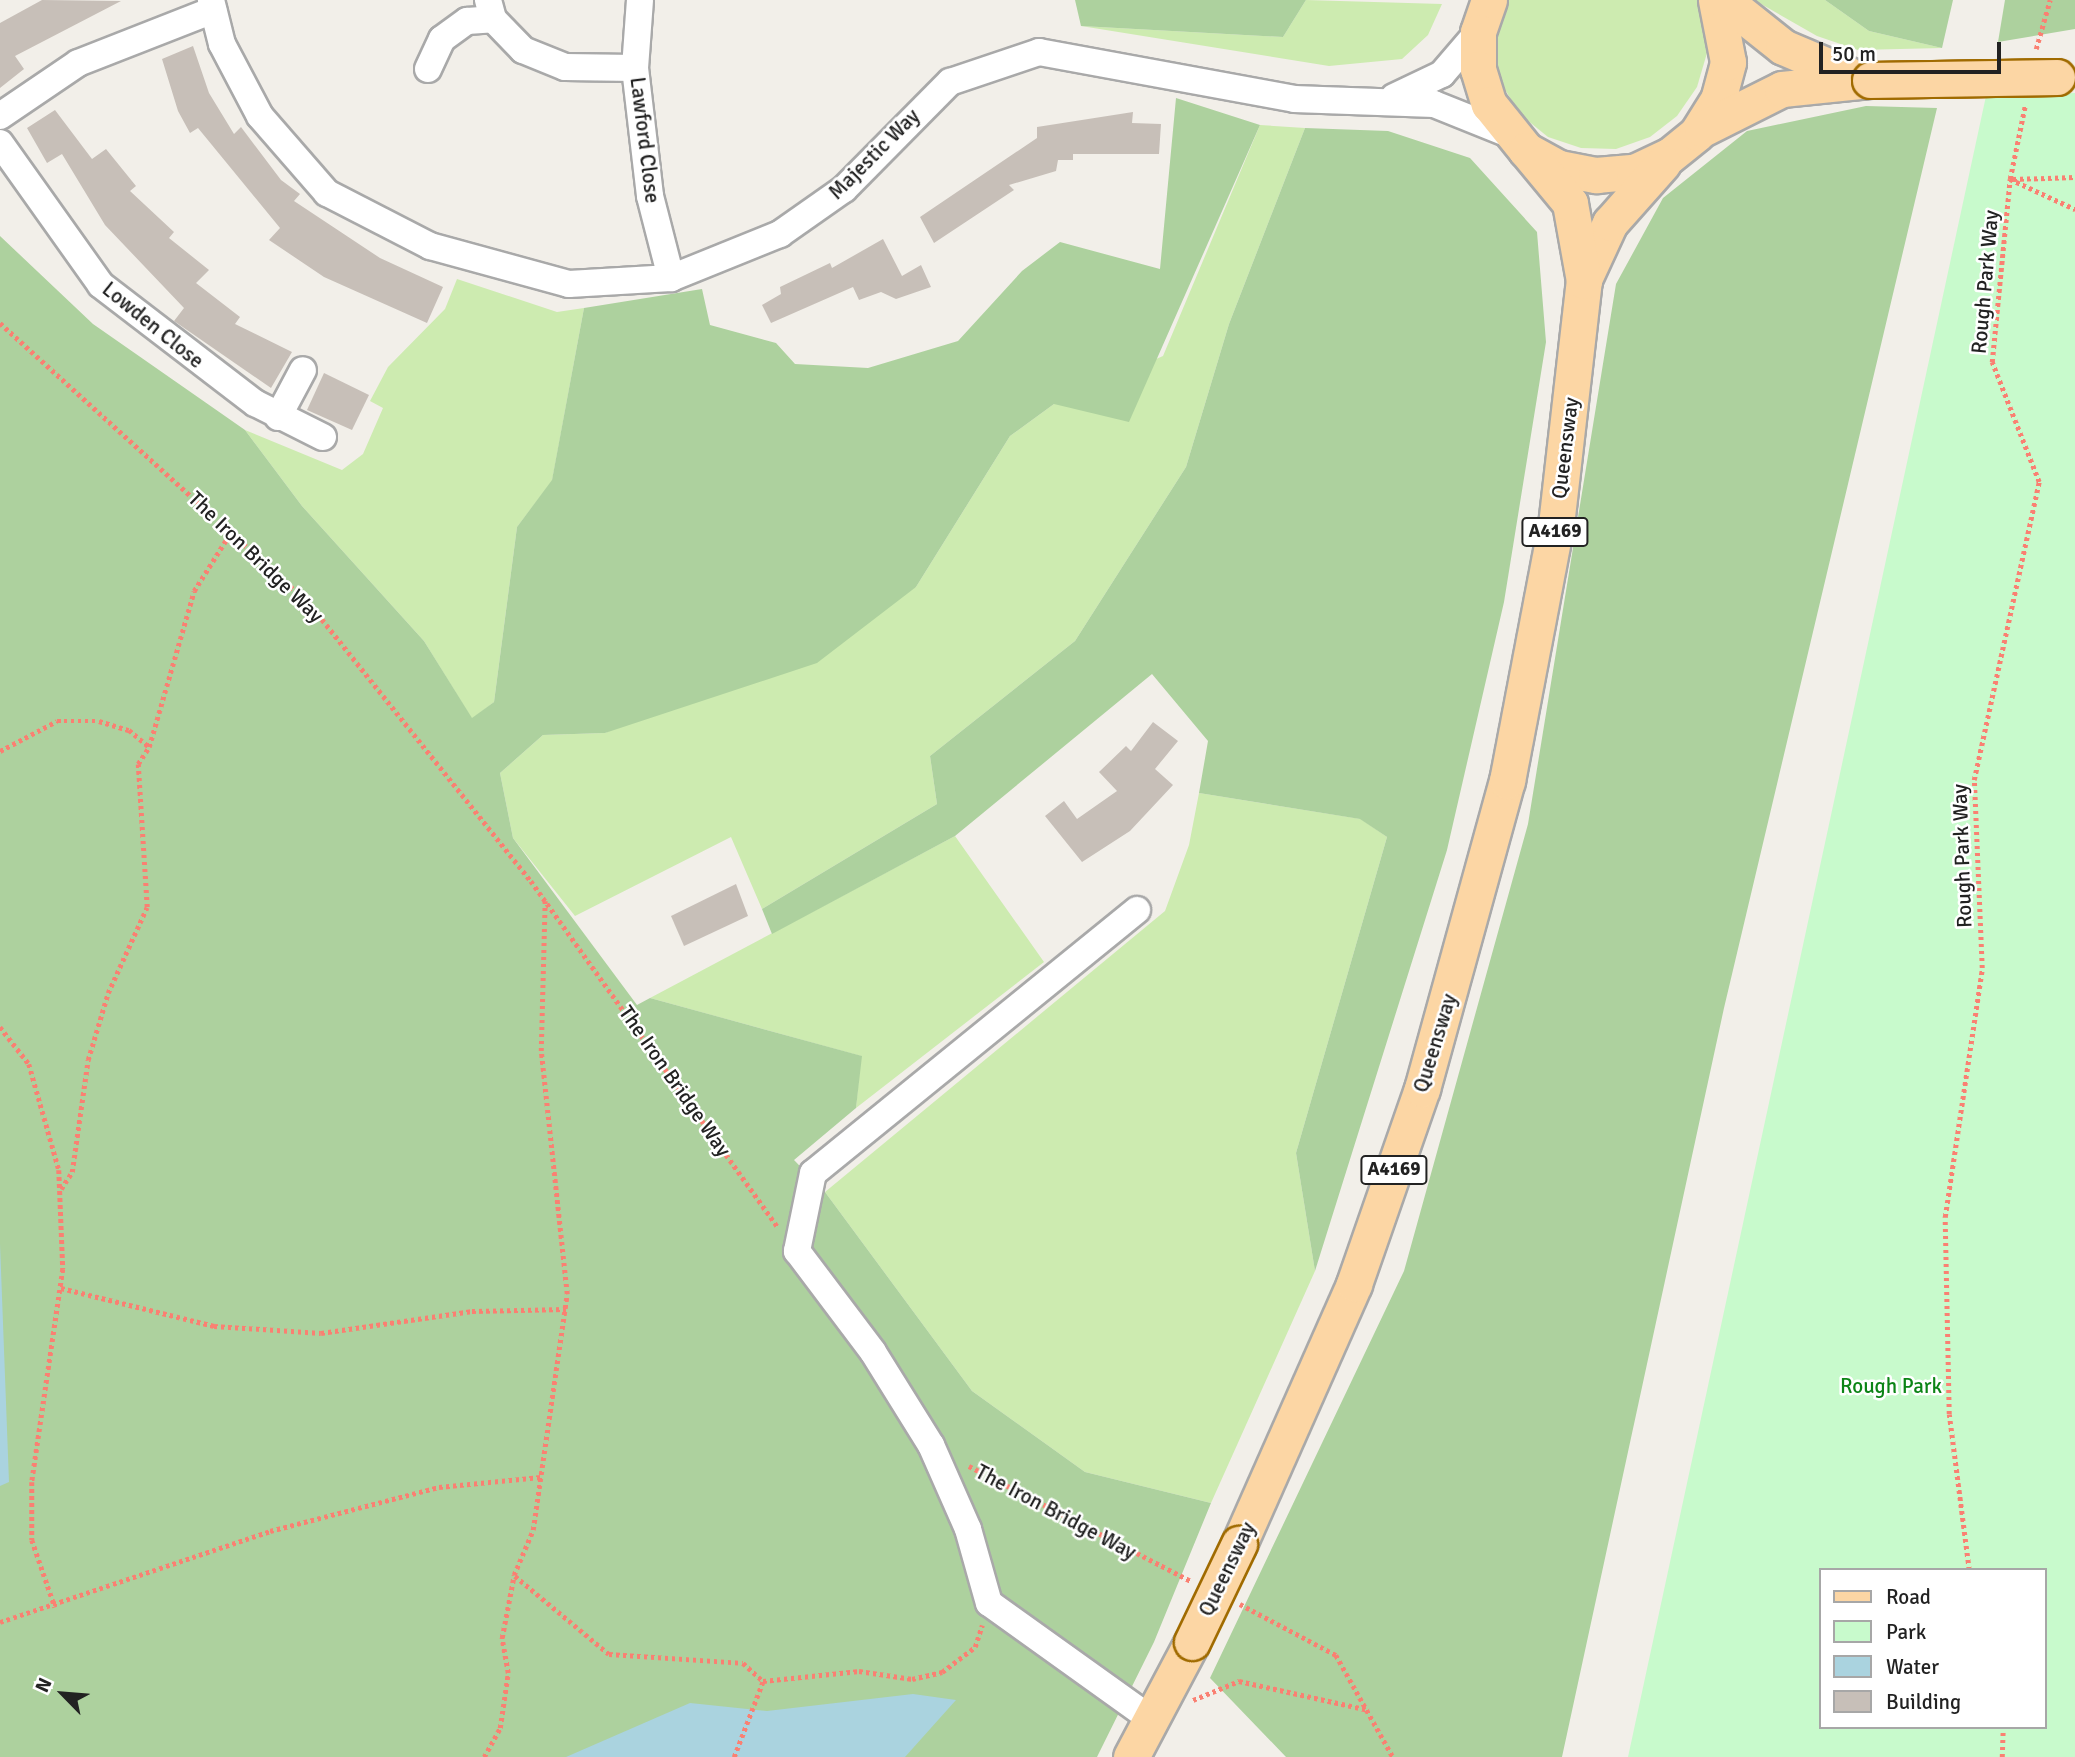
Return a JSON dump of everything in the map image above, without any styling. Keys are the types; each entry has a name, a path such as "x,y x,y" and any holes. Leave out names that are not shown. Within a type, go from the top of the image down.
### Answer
{"main road":[{"path":"1697,133 1718,100 1728,62 1716,0"},
{"path":"1724,0 1783,47 1870,80"},
{"name":"Queensway","path":"1131,1757 1192,1642 1239,1544 1354,1284 1468,933 1507,781 1556,525 1584,281 1570,203 1518,142 1482,80 1481,13"},
{"path":"1518,142 1559,168 1596,176 1634,172 1669,156 1697,133 1782,89 1870,80 2066,76"},
{"name":"Queensway","path":"1584,281 1610,223 1669,156"}],"street":[{"name":"Lawford Close","path":"640,0 635,68 650,196 671,278"},
{"path":"0,116 78,63 212,5"},
{"name":"Majestic Way","path":"212,5 222,44 260,116 327,192 430,246 492,267 569,284 671,278 780,234 844,189 950,82 1039,52 1294,99 1375,100 1451,108 1518,142"},
{"path":"428,69 442,39 467,21 491,10 523,50 565,67 635,68"},
{"name":"Majestic Way","path":"1375,100 1427,84 1481,13"},
{"name":"Lowden Close","path":"0,143 101,285 215,376 278,417 323,437"},
{"path":"278,417 303,370"},
{"path":"1137,910 813,1173 797,1251 873,1352 931,1445 968,1529 989,1603 1151,1718"}],"path":[{"path":"2036,46 2050,0"},
{"name":"Rough Park Way","path":"1969,1568 1949,1414 1945,1217 1982,968 1974,780 2039,482 1992,362 2010,179 2015,155"},
{"path":"2010,179 2075,177"},
{"path":"2010,179 2075,209"},
{"name":"The Iron Bridge Way","path":"0,323 309,603 545,900 797,1251"},
{"path":"60,1191 72,1172 88,1060 108,993 147,907 138,764 149,747 194,591 231,532"},
{"path":"0,751 57,721 99,721 129,730 149,747"},
{"path":"484,1757 500,1728 508,1673 502,1638 514,1576 533,1530 566,1309 541,1051 545,900"},
{"path":"0,1027 29,1063 60,1191 61,1288 32,1482 32,1540 55,1607"},
{"path":"61,1288 214,1326 321,1333 472,1311 566,1309"},
{"name":"The Iron Bridge Way","path":"931,1445 1204,1587"},
{"path":"0,1622 55,1607 270,1531 439,1487 541,1477"},
{"path":"514,1576 528,1593 609,1654 743,1663 763,1681 859,1671 912,1679 942,1672 975,1647 989,1603"},
{"path":"1227,1598 1336,1655 1393,1757"},
{"path":"734,1757 754,1697 763,1681"},
{"path":"1151,1718 1239,1681 1368,1710"},
{"path":"2002,1757 2003,1729"}],"green space":[{"path":"1075,0 1306,0 1283,37 1081,26"},
{"path":"1306,0 1442,4 1428,35 1402,59 1329,66 1081,26 1283,37"},
{"path":"1504,0 1697,0 1707,53 1697,87 1677,116 1650,137 1616,149 1581,148 1548,137 1521,115 1502,85 1493,51"},
{"path":"1754,0 1825,0 1869,31 1942,48 1858,50 1817,36"},
{"path":"1825,0 1953,0 1942,48 1869,31"},
{"path":"2005,0 2075,0 2075,29 1998,42"},
{"name":"Rough Park","path":"2075,93 2075,1757 1628,1757 1986,96"},
{"path":"1176,98 1260,125 1129,422 1054,404 1010,436 916,587 817,663 605,733 543,735 500,773 513,838 637,1005 650,998 862,1056 856,1108 794,1160 825,1192 972,1391 1085,1472 1211,1503 1154,1642 1097,1757 0,1757 0,236 93,324 245,430 302,506 424,641 472,718 494,702 517,527 552,480 584,308 702,289 710,325 776,343 795,364 868,368 958,341 1022,271 1060,242 1160,269"},
{"path":"1866,106 1937,108 1724,1008 1562,1757 1286,1757 1210,1678 1404,1271 1528,824 1616,284 1663,198 1747,131"},
{"path":"1260,125 1305,128 1229,324 1186,467 1075,641 930,756 937,804 762,909 731,837 575,916 513,838 500,773 543,735 605,733 916,587 1010,436 1054,404 1163,356"},
{"path":"1305,128 1388,131 1470,158 1537,232 1546,342 1504,602 1447,850 1315,1271 1296,1153 1387,837 1360,819 1199,793 1208,741 1152,674 955,836 772,934 762,909 937,804 930,756 1075,641 1186,467 1229,324"},
{"path":"457,279 557,312 584,308 552,481 517,527 494,702 472,719 424,641 302,506 245,430 342,470 363,454 383,408 370,401 388,367 445,309"},
{"path":"1199,793 1361,819 1387,837 1296,1153 1315,1271 1211,1503 1085,1472 972,1391 825,1192 1165,911 1189,845"},
{"path":"955,836 1044,962 856,1108 861,1056 650,998"}],"water":[{"path":"0,1244 9,1482 0,1486"},
{"path":"913,1694 956,1700 905,1757 566,1757 690,1703 767,1711"}],"building":[{"path":"42,0 121,1 15,56 24,69 0,88 0,23"},
{"path":"193,46 209,93 234,134 241,127 281,180 300,194 294,201 380,258 443,287 427,323 324,277 269,240 280,228 198,128 190,133 178,111 162,59"},
{"path":"55,110 92,159 106,149 136,186 130,191 174,232 169,238 209,270 196,283 240,317 235,324 292,352 271,388 174,321 184,308 105,225 62,154 47,163 27,128"},
{"path":"1133,112 1132,123 1161,124 1159,154 1073,154 1073,160 1058,160 1056,171 1009,185 1014,190 934,243 920,217 1037,138 1037,127"},
{"path":"883,239 902,276 921,265 931,287 896,299 881,292 859,300 853,287 771,323 762,305 781,294 780,287 830,263 832,268"},
{"path":"324,373 369,395 352,430 307,410"},
{"path":"1153,722 1178,741 1155,769 1173,785 1130,831 1082,862 1045,816 1064,801 1077,819 1117,791 1099,772 1126,746 1131,751"},
{"path":"736,884 748,916 684,946 671,916"}]}
